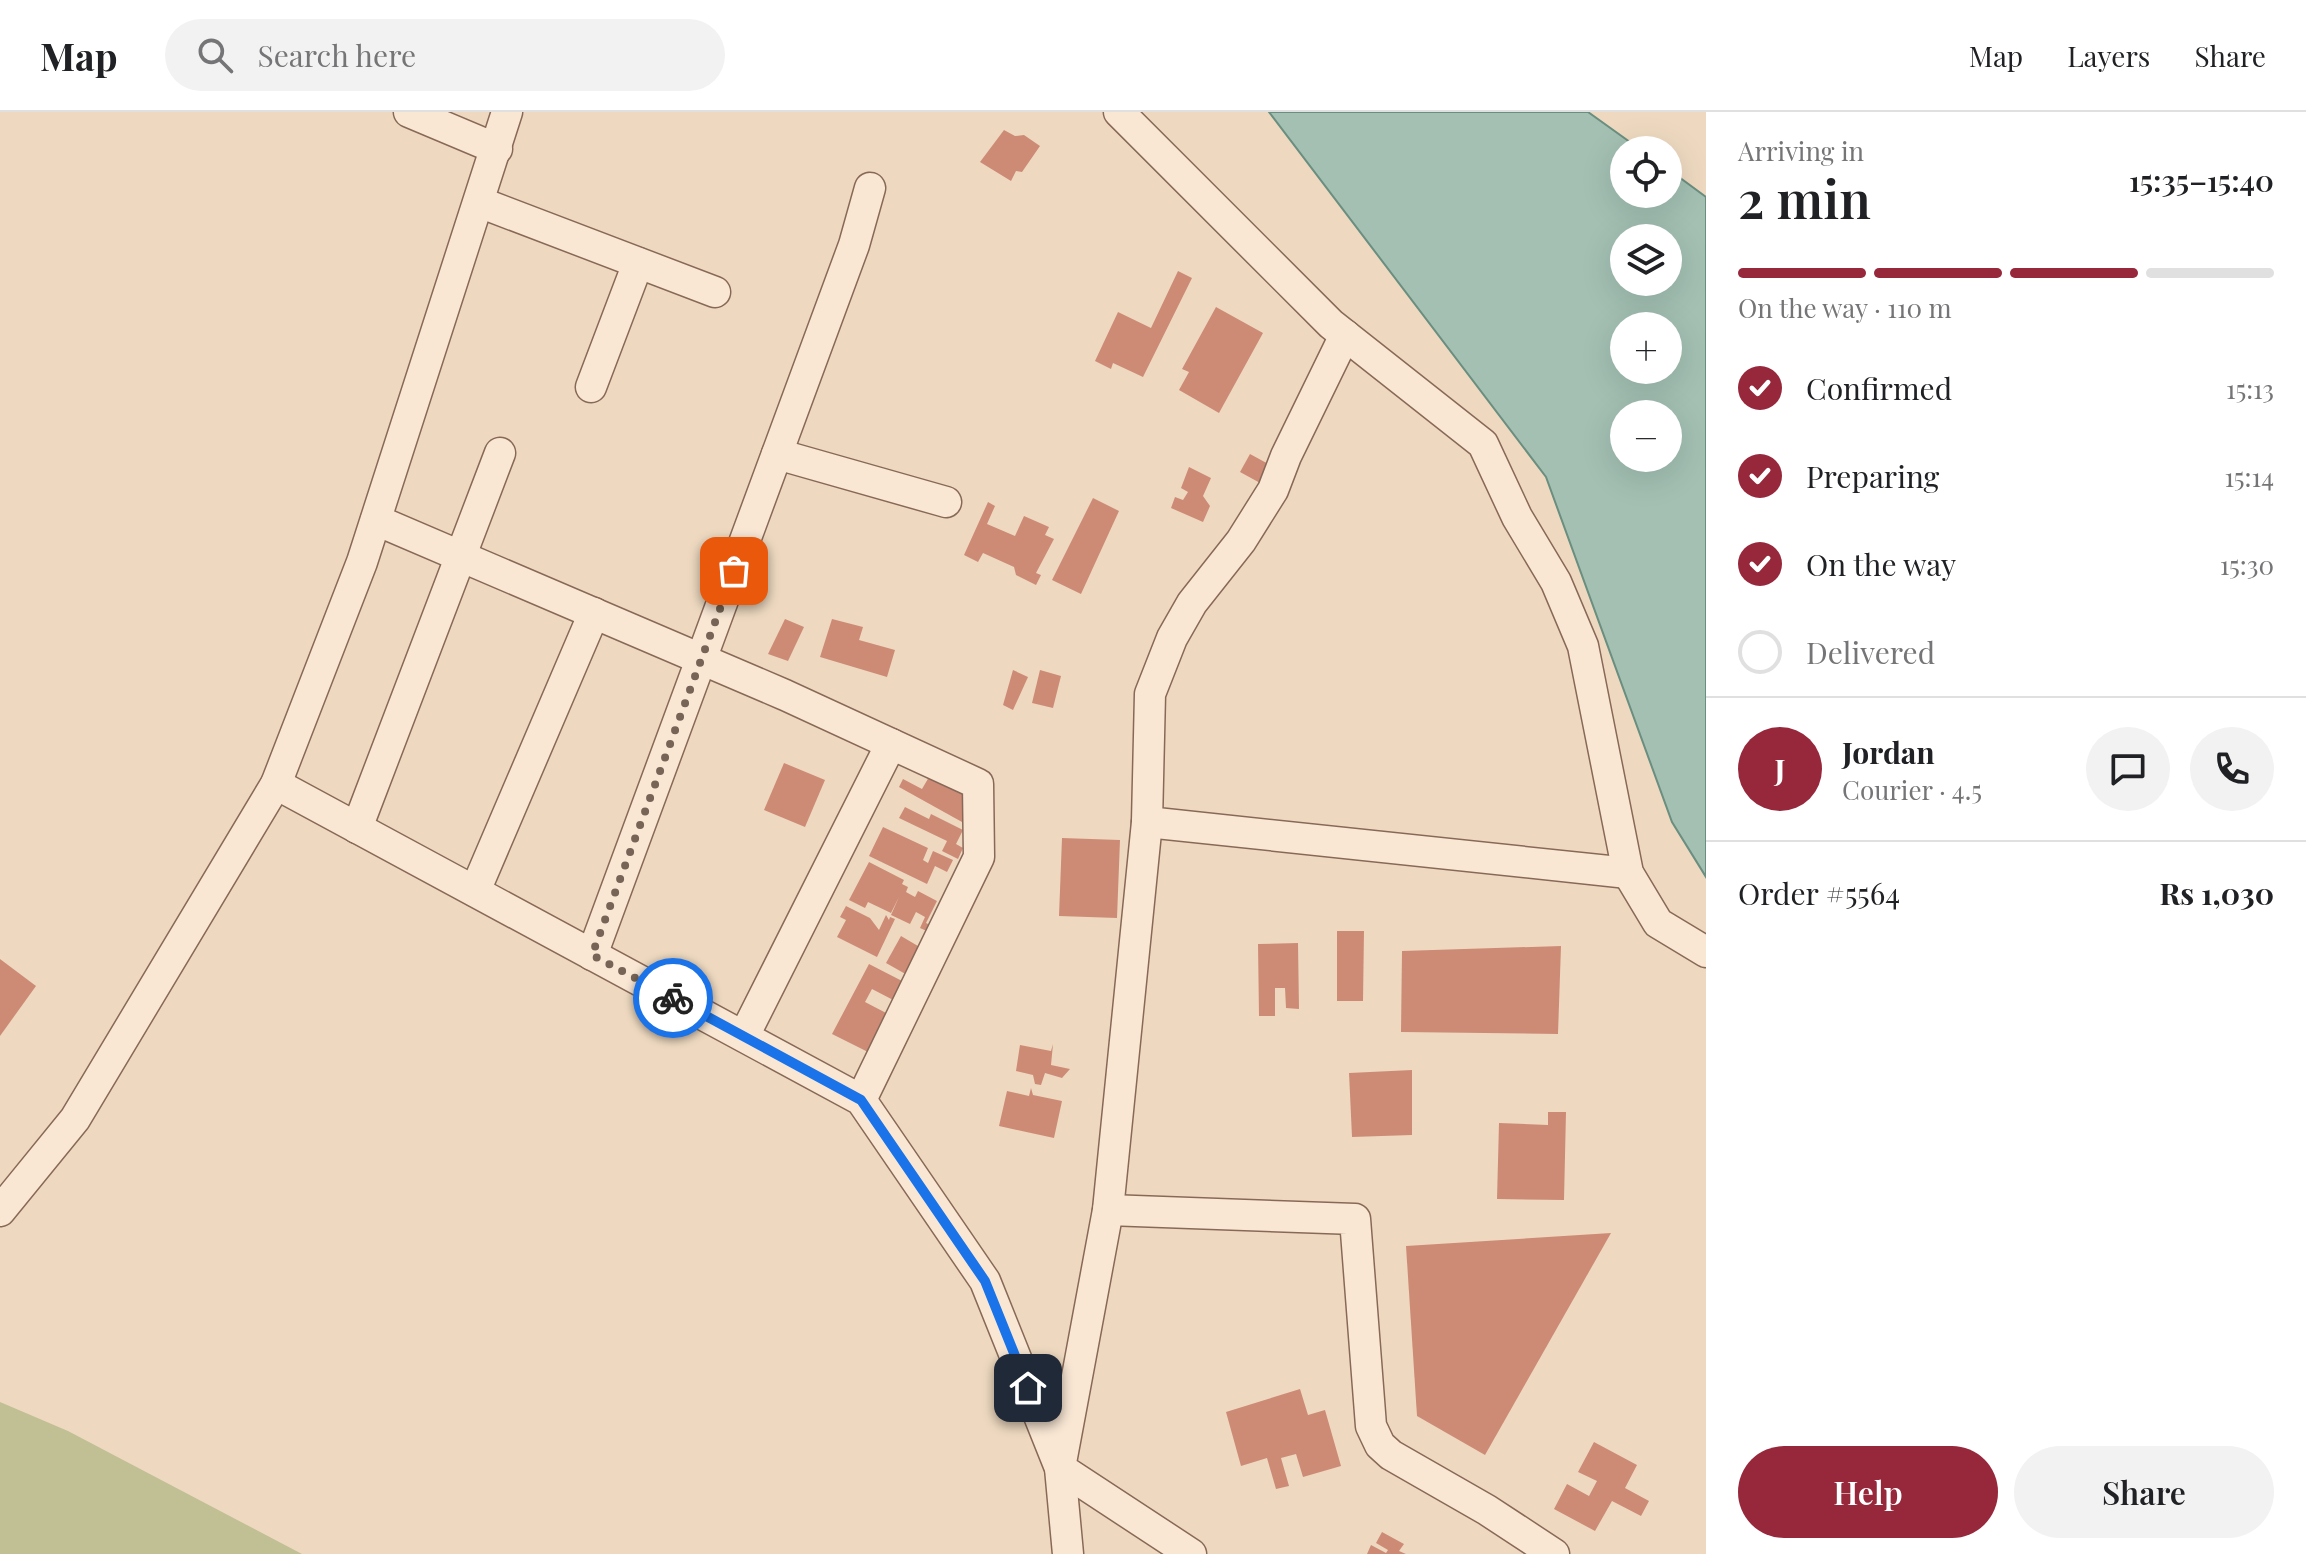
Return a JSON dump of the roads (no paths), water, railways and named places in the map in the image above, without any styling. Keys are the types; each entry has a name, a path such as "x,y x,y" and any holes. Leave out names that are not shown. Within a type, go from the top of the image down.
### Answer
{"street":[{"path":"409,112 497,149"},
{"path":"0,1211 75,1119 276,784 376,520 507,112"},
{"path":"1119,112 1345,335 1483,444 1517,517 1556,582 1583,646 1628,873 1658,923 1706,952"},
{"path":"592,955 854,245 870,188"},
{"path":"479,202 715,292"},
{"path":"591,387 638,263"},
{"path":"1068,1554 1060,1468 1108,1210 1147,822 1150,694 1172,638 1192,603 1241,541 1273,490 1286,456 1345,335"},
{"path":"357,828 500,453"},
{"path":"777,454 946,502"},
{"path":"376,520 701,659 978,784 979,857 861,1100"},
{"path":"475,891 594,613"},
{"path":"744,1036 891,744"},
{"path":"276,784 861,1100 985,1281 1060,1468 1191,1554"},
{"path":"1147,822 1628,873"},
{"path":"1108,1210 1355,1219 1371,1426 1380,1445 1391,1455 1474,1502 1554,1554"}]}
